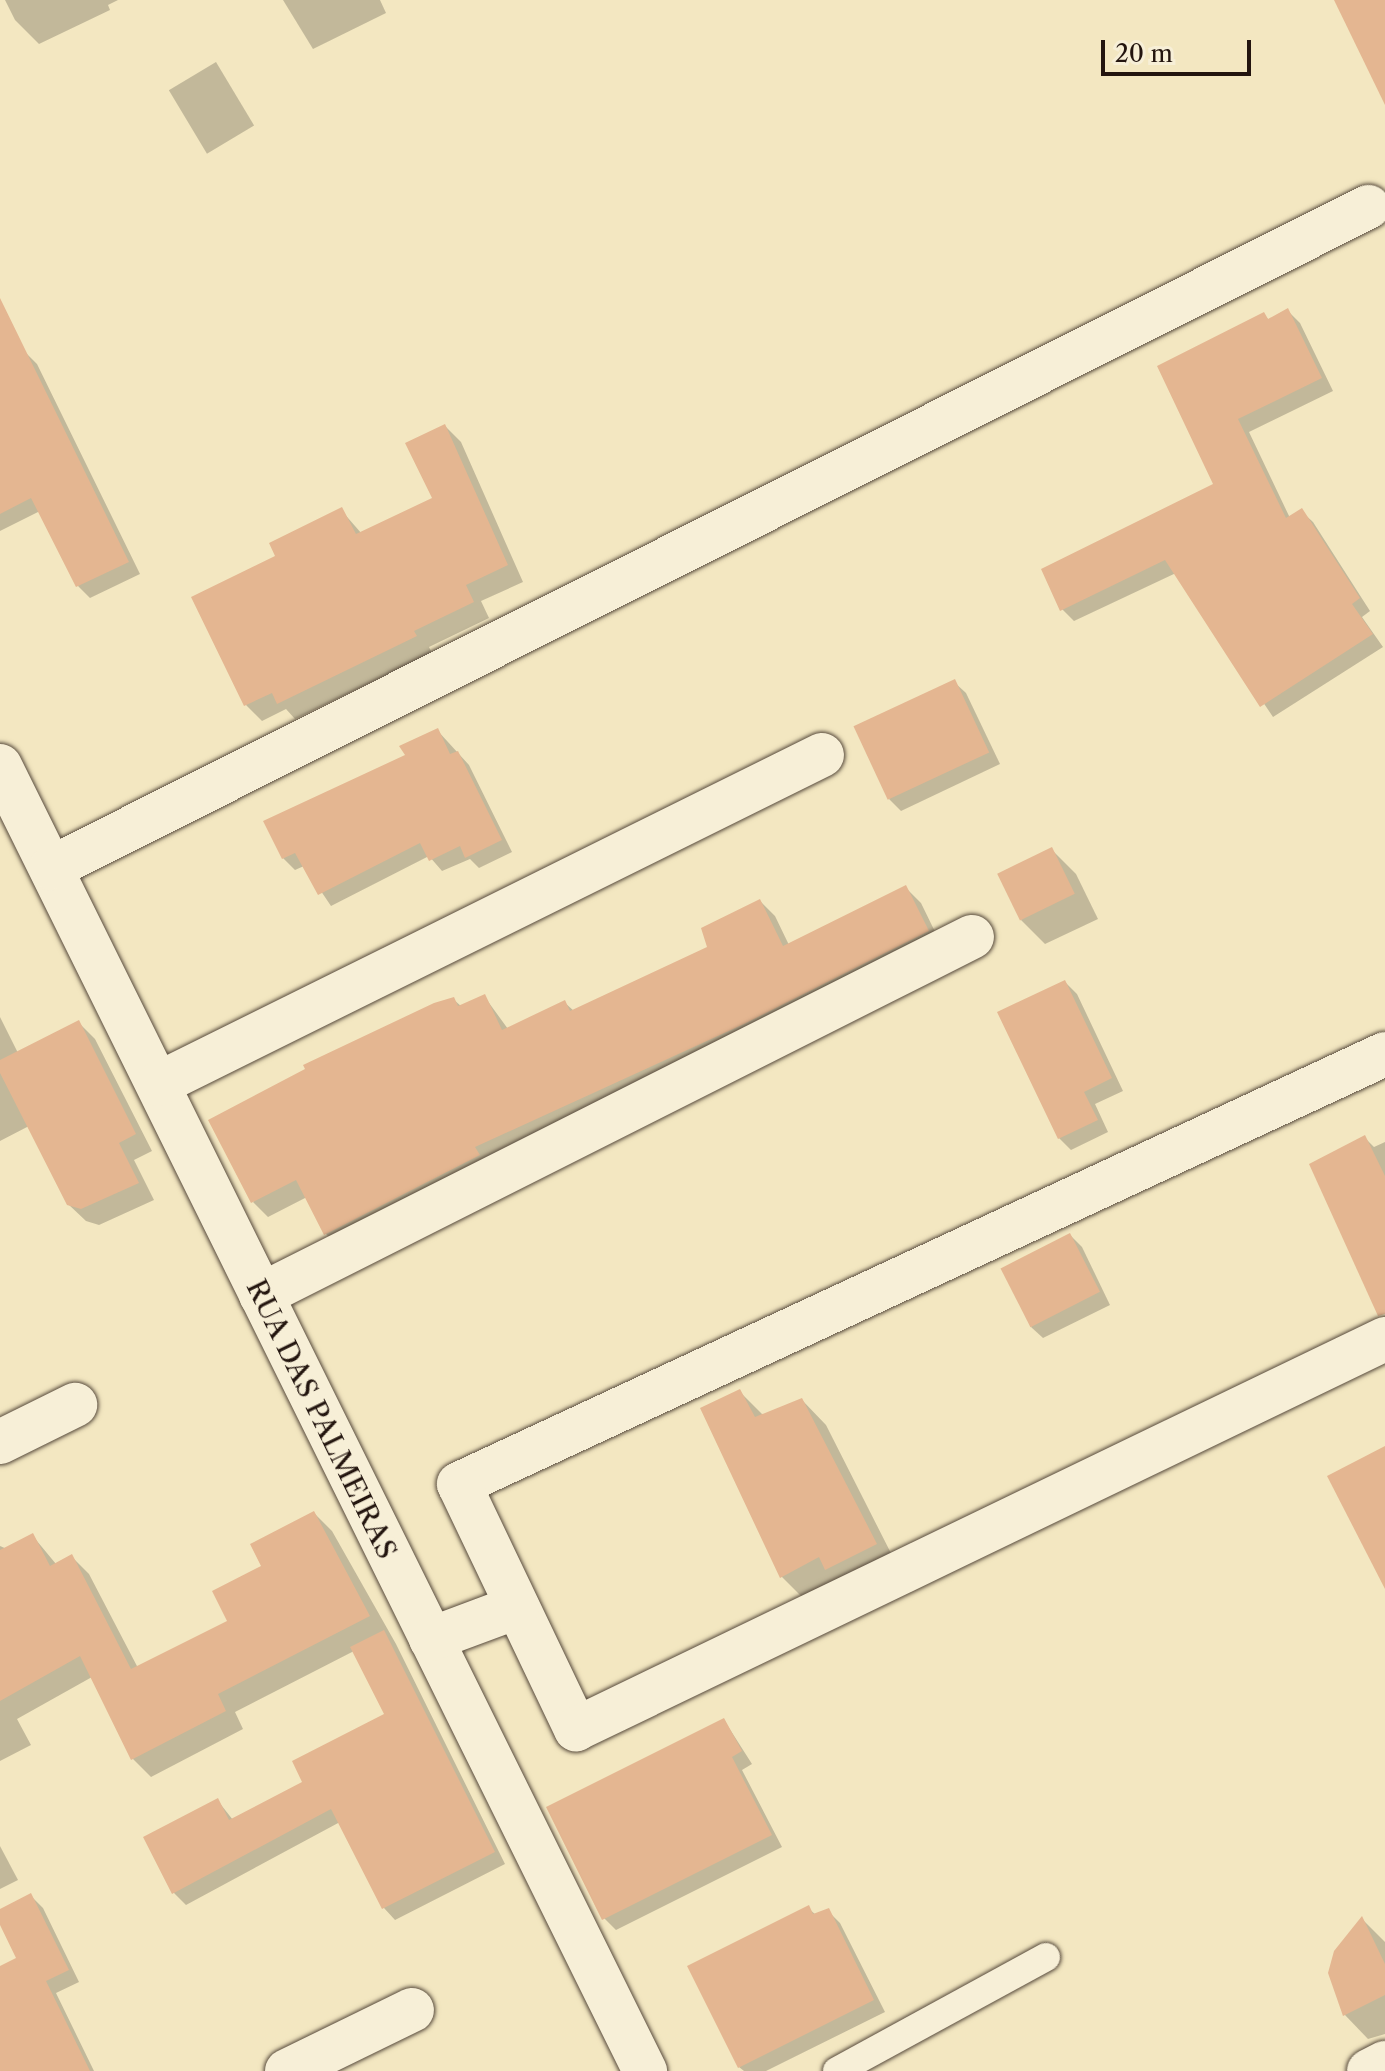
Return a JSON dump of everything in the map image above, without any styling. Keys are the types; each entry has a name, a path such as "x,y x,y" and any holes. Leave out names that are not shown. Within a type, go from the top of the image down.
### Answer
{"street":[{"path":"51,868 1368,207"},
{"path":"158,1084 822,755"},
{"name":"RUA DAS PALMEIRAS","path":"0,766 645,2071"},
{"path":"261,1295 972,937"},
{"path":"1385,1054 459,1484 576,1729 1385,1339"},
{"path":"0,1442 75,1405"},
{"path":"431,1639 517,1607"},
{"path":"287,2071 412,2010"},
{"path":"1369,2071 1385,2063"}],"lane":[{"path":"837,2071 1046,1957"}],"building":[{"path":"1334,0 1385,0 1385,105"},
{"path":"0,298 129,562 76,587 31,498 0,514"},
{"path":"1288,308 1322,378 1238,419 1286,518 1302,508 1360,598 1352,604 1373,634 1260,707 1165,560 1060,611 1041,569 1213,484 1157,366 1264,312 1268,319"},
{"path":"445,424 508,565 466,585 474,602 414,631 417,636 277,704 272,693 244,706 191,597 275,556 269,543 342,507 356,534 432,498 405,443"},
{"path":"955,679 989,752 888,800 853,726"},
{"path":"438,728 450,754 458,751 502,840 465,858 460,846 429,861 420,843 318,895 295,853 282,859 263,821 405,755 399,746"},
{"path":"1052,847 1075,894 1020,920 997,874"},
{"path":"906,885 929,931 744,1024 475,1147 480,1155 324,1235 296,1180 251,1203 208,1120 305,1069 303,1065 434,1003 454,997 458,1006 485,994 502,1030 565,1000 570,1011 707,947 701,928 760,899 783,946"},
{"path":"1065,980 1112,1078 1084,1092 1098,1120 1058,1139 997,1012"},
{"path":"79,1020 136,1134 119,1143 139,1183 81,1209 67,1205 0,1073 0,1060"},
{"path":"1365,1135 1385,1176 1385,1314 1378,1316 1309,1164"},
{"path":"1070,1233 1100,1292 1030,1327 1001,1268"},
{"path":"740,1389 755,1417 802,1398 877,1544 825,1570 819,1557 780,1578 700,1408"},
{"path":"1385,1446 1385,1589 1327,1476"},
{"path":"314,1511 370,1616 218,1694 226,1711 131,1760 80,1656 0,1701 0,1550 33,1533 50,1566 72,1554 131,1669 227,1621 212,1591 261,1566 250,1544"},
{"path":"384,1630 495,1852 382,1909 331,1809 172,1894 143,1837 218,1798 229,1820 302,1782 292,1761 384,1714 350,1647"},
{"path":"724,1718 742,1751 732,1757 772,1835 602,1920 546,1807"},
{"path":"31,1893 69,1970 46,1981 90,2071 0,2071 0,1966 16,1958 0,1925 0,1909"},
{"path":"809,1905 813,1914 829,1908 874,2000 738,2068 687,1966"},
{"path":"1362,1916 1385,1964 1385,1995 1343,2016 1328,1973 1334,1951"}]}
